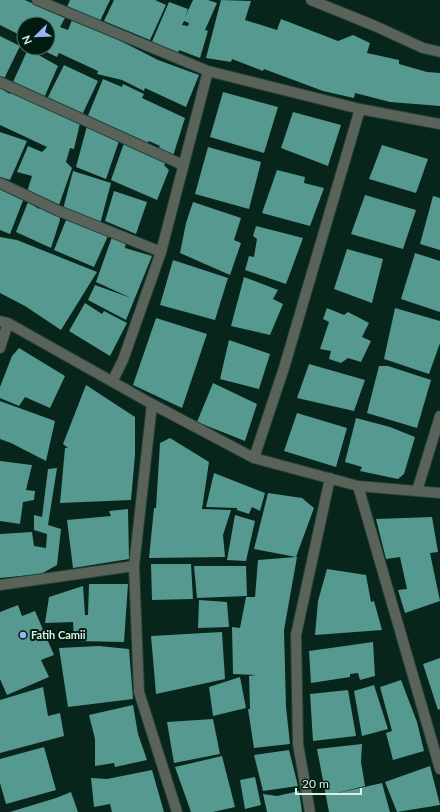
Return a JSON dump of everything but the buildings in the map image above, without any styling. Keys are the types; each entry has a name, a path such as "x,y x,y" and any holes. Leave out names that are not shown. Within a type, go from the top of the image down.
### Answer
{"street":[{"path":"37,0 208,71 360,109 440,124"},
{"path":"310,0 375,26 423,48 440,52"},
{"path":"113,380 123,360 160,252 208,71"},
{"path":"0,82 183,165"},
{"path":"254,458 284,368 360,109"},
{"path":"0,183 59,211 160,252"},
{"path":"0,348 4,322 113,380 152,404 254,458 358,486 440,493"},
{"path":"152,404 134,566 139,692 176,812"},
{"path":"417,491 440,416"},
{"path":"310,812 298,744 296,635 330,478"},
{"path":"358,486 440,769"},
{"path":"0,585 134,566"}],"place":[{"name":"Fatih Camii","path":"23,635"}]}
